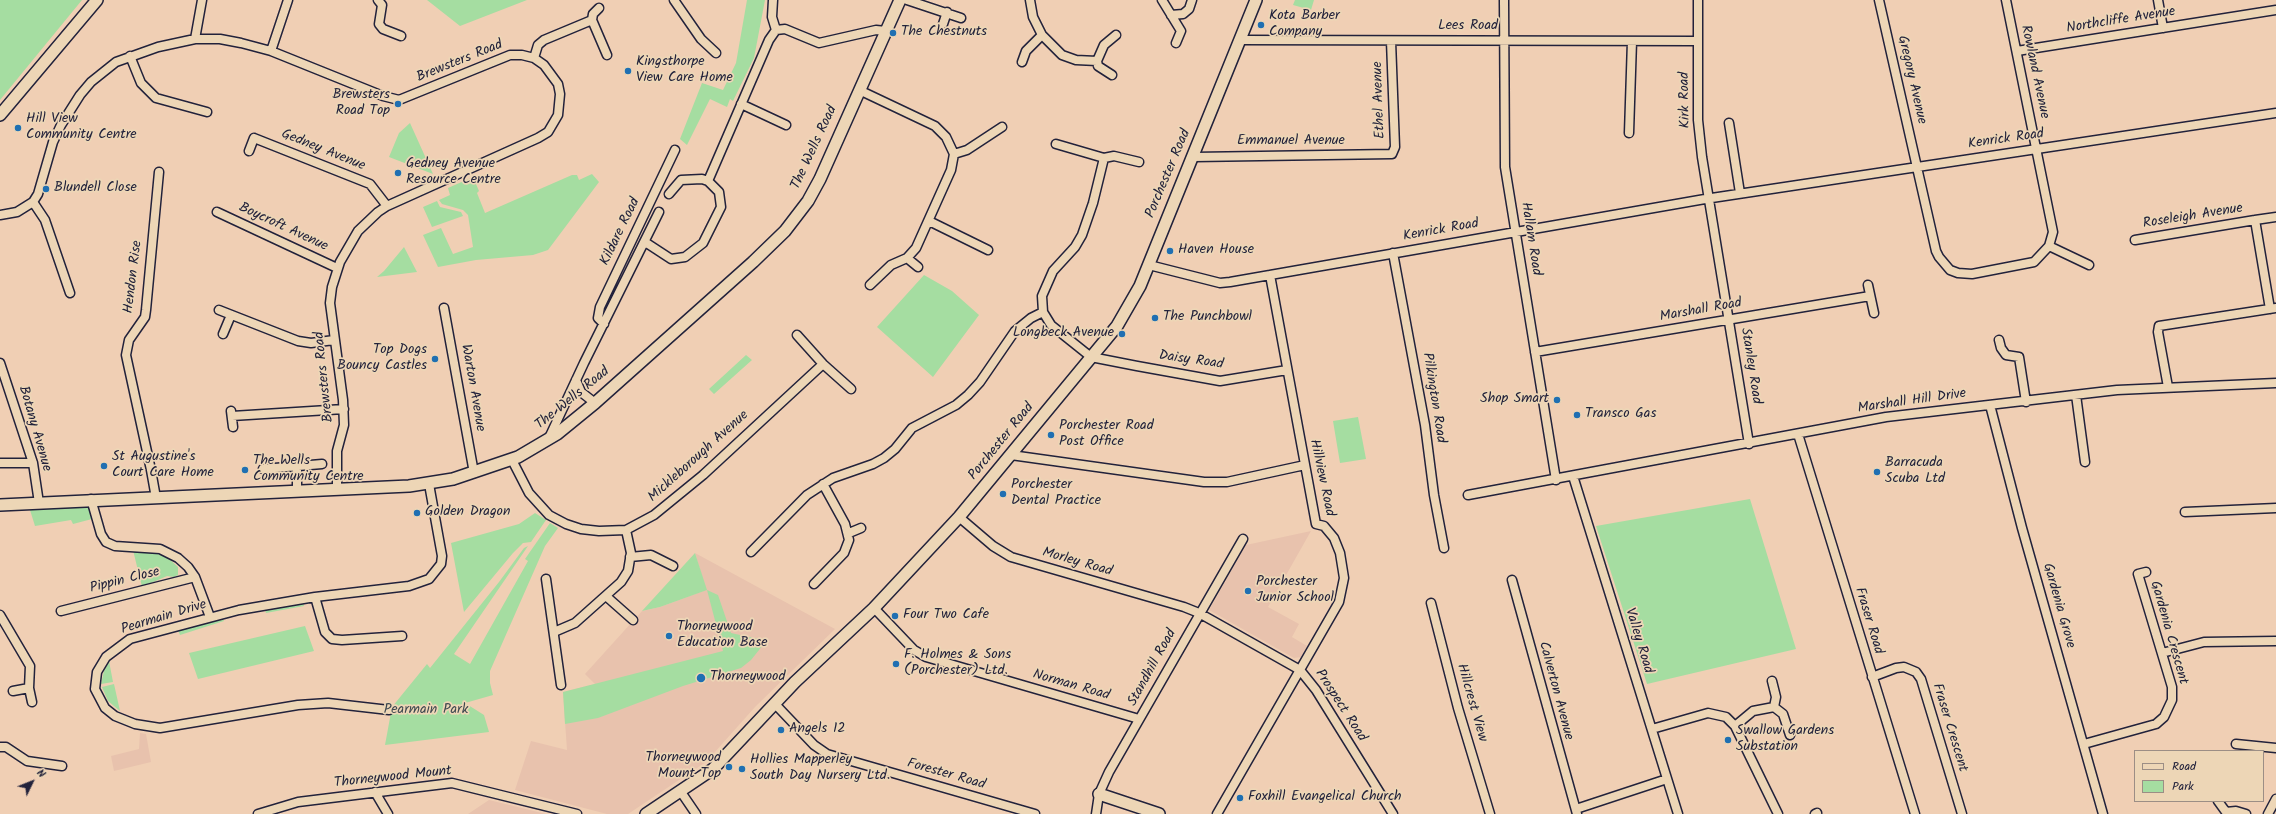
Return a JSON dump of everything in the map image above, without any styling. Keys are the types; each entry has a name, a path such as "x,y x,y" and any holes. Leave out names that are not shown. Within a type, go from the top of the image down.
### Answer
{"street":[{"path":"0,115 97,0"},
{"path":"195,39 202,0"},
{"path":"271,51 288,0"},
{"path":"378,0 382,5 379,24 383,29 401,36"},
{"path":"773,0 772,17 776,30"},
{"name":"The Wells Road","path":"0,504 297,492 429,484 474,473 512,460 550,438 595,403 753,262 785,231 808,201 820,179 900,0"},
{"path":"907,0 947,12 961,18"},
{"path":"1030,0 1033,17 1042,35 1062,56 1097,61"},
{"path":"1162,0 1180,31 1176,43"},
{"path":"1171,15 1182,14 1189,9 1192,0"},
{"name":"Porchester Road","path":"646,814 682,792 713,769 774,704 874,608 959,517 1091,357 1124,314 1149,265 1194,157 1256,0"},
{"name":"Hallam Road","path":"1504,0 1504,168 1536,352 1556,480"},
{"name":"Kirk Road","path":"1698,0 1698,120 1709,198"},
{"name":"Gregory Avenue","path":"1879,0 1936,251 1939,258 1950,270 1958,273 1972,274 2034,262 2050,246"},
{"name":"Rowland Avenue","path":"2006,0 2038,149 2053,232 2050,246"},
{"path":"2158,0 2163,28"},
{"path":"677,1 702,39 716,53"},
{"path":"599,8 593,14 592,20 607,54"},
{"name":"Northcliffe Avenue","path":"2017,51 2276,10"},
{"path":"943,24 947,12"},
{"path":"534,58 538,45 544,40 592,20"},
{"path":"669,194 680,180 696,178 708,181 768,40 776,30 785,29 820,43 876,30 886,31"},
{"path":"1022,62 1026,51 1042,35"},
{"path":"1112,75 1098,66 1097,61 1104,45 1116,35"},
{"name":"Brewsters Road","path":"33,202 38,194 53,142 69,112 91,82 116,62 130,56 195,39 220,39 271,51 337,79 383,96 399,100 510,55 534,58 544,65 558,84 560,94 558,115 548,132 378,212 358,231 349,244 337,268 330,303 344,409 344,425 337,451 337,485 339,489"},
{"name":"Lees Road","path":"1239,40 1698,41"},
{"name":"Ethel Avenue","path":"1388,155 1392,154 1395,147 1391,41"},
{"path":"1629,133 1632,42"},
{"path":"130,56 141,83 156,98 196,107 207,112"},
{"path":"859,90 935,126 946,137 954,154 951,170 916,248 907,258 891,266 870,285"},
{"path":"196,107 200,99"},
{"path":"742,104 786,126"},
{"name":"Kenrick Road","path":"1149,265 1220,282 1740,193 2276,113"},
{"path":"1729,123 1740,193"},
{"path":"954,154 967,150 1002,127"},
{"name":"Gedney Avenue","path":"249,151 254,138 370,184 388,206"},
{"path":"1056,144 1104,158 1114,156 1139,162"},
{"name":"Kildare Road","path":"604,324 598,318 600,307 675,150"},
{"name":"Emmanuel Avenue","path":"1194,157 1388,155"},
{"path":"1091,357 1051,325 1043,312 1042,296 1053,271 1075,247 1082,235 1093,203 1104,158"},
{"name":"Hendon Rise","path":"156,498 126,355 129,340 145,317 159,172"},
{"name":"Kildare Road","path":"645,242 675,260 685,257 703,243 721,207 719,192 708,181"},
{"name":"Stanley Road","path":"1709,198 1730,319 1749,444"},
{"path":"0,215 17,212 33,202 45,220 70,293"},
{"name":"Boycroft Avenue","path":"217,212 337,268"},
{"name":"Kildare Road","path":"550,438 576,380 659,212"},
{"name":"Roseleigh Avenue","path":"2135,240 2276,217"},
{"name":"Roseleigh Avenue","path":"2256,220 2273,309"},
{"path":"928,221 988,250"},
{"path":"2050,246 2089,265"},
{"name":"Pilkington Road","path":"1392,253 1425,426 1434,495 1444,548"},
{"path":"907,258 918,267"},
{"name":"Hillview Road","path":"1218,814 1339,602 1344,578 1340,553 1334,538 1324,526 1316,524 1270,274"},
{"path":"1868,285 1874,313"},
{"name":"Marshall Road","path":"1536,352 1870,296"},
{"name":"Warton Avenue","path":"444,308 474,473"},
{"path":"2168,387 2158,332 2159,326 2273,309"},
{"path":"220,310 298,341 311,343 334,340"},
{"path":"751,552 807,495 823,484 873,464 884,458 895,449 912,428 956,405 980,382 1015,331 1031,318 1043,312"},
{"path":"223,334 231,315"},
{"path":"797,334 823,364 851,389"},
{"path":"1999,340 2001,348 2006,355 2019,357 2026,402"},
{"name":"Daisy Road","path":"1091,357 1220,381 1287,370"},
{"name":"Botany Avenue","path":"0,363 33,463 39,503"},
{"name":"Mickleborough Avenue","path":"512,460 529,492 549,515 566,524 581,529 599,531 626,530 654,515 703,475 823,364"},
{"path":"576,380 581,392 595,403"},
{"name":"Marshall Hill Drive","path":"1468,494 1556,480 1612,467 1749,444 1886,417 2026,402 2116,390 2276,383"},
{"path":"2076,395 2086,462"},
{"name":"Gardenia Grove","path":"1990,405 2104,814"},
{"path":"233,427 231,414 344,409"},
{"name":"Fraser Road","path":"1798,434 1915,814"},
{"path":"1011,455 1204,482 1227,482 1305,465"},
{"path":"0,463 33,463"},
{"path":"263,469 322,464"},
{"path":"297,492 298,467"},
{"name":"Valley Road","path":"1573,476 1678,814"},
{"name":"Pearmain Drive","path":"389,710 328,703 298,705 160,728 135,724 115,716 105,708 95,689 97,672 106,657 117,647 130,639 210,617 315,597 409,586 429,579 441,564 442,556 429,484"},
{"path":"814,584 844,554 848,546 848,534 823,484"},
{"path":"91,500 101,534 106,542 115,546 147,547 170,553 188,566 195,577 210,617"},
{"path":"2185,512 2276,508"},
{"name":"Morley Road","path":"959,517 993,546 1011,557 1166,601 1197,617"},
{"path":"848,534 861,528"},
{"path":"554,632 575,623 607,597 621,582 628,571 630,557 626,530"},
{"name":"Standhill Road","path":"1096,814 1099,794 1139,719 1243,539"},
{"path":"630,557 651,555 664,564 673,566"},
{"name":"Gardenia Crescent","path":"2084,744 2156,724 2164,717 2172,700 2172,687 2138,574 2146,572"},
{"name":"Pippin Close","path":"61,611 195,577"},
{"path":"546,579 561,685"},
{"name":"Calverton Avenue","path":"1512,580 1546,709 1576,811 1667,779"},
{"path":"315,597 325,632 332,639 342,640 402,636"},
{"path":"607,597 633,620"},
{"name":"Hillcrest View","path":"1431,603 1487,813"},
{"name":"Norman Road","path":"874,608 914,650 926,657 1139,719"},
{"path":"0,615 30,666 29,688 32,702"},
{"name":"Prospect Road","path":"1197,617 1300,670 1316,690 1393,814"},
{"path":"2162,654 2204,642 2276,641"},
{"name":"Fraser Crescent","path":"1872,677 1904,666 1916,672 1921,679 1962,814"},
{"path":"1772,681 1776,697 1774,707"},
{"path":"13,691 29,688"},
{"name":"Forester Road","path":"774,704 814,745 827,754 1036,814"},
{"path":"1735,726 1753,711 1774,707 1783,714 1790,735"},
{"path":"1652,729 1708,713 1720,714 1735,726 1778,814"},
{"path":"2236,744 2276,748"},
{"path":"0,747 6,747 27,761 62,766"},
{"name":"Thorneywood Mount","path":"258,814 298,802 435,784 462,784 577,814"},
{"path":"375,792 388,814"},
{"path":"682,792 696,814"},
{"path":"1099,794 1159,814"},
{"path":"2268,814 2276,799"},
{"path":"2219,802 2226,812 2236,811 2246,814"}],"shaded area":[{"name":"Porchester Junior School","path":"1311,531 1268,607 1299,624 1292,637 1307,646 1301,657 1294,658 1209,610 1246,545"},
{"name":"Thorneywood","path":"695,553 835,629 755,707 706,762 628,814 607,814 515,790 531,741 567,750 563,692 595,684 585,674 642,611 660,607 706,590"},
{"path":"140,733 146,734 151,762 114,771 111,756 139,749"},
{"path":"489,800 538,812 546,814 468,814"}],"green space":[{"path":"0,0 82,0 0,100"},
{"path":"427,0 527,0 460,26"},
{"path":"747,0 765,0 754,58 733,101 730,99 727,107 710,99 687,145 680,139 702,83 723,90 736,63"},
{"path":"1295,0 1314,0 1311,10 1293,5"},
{"path":"410,123 433,174 389,157 399,133"},
{"path":"592,174 599,182 548,250 533,255 476,260 438,267 423,235 441,228 453,254 473,247 468,215 463,210 442,204 439,200 450,195 448,188 473,177 479,191 477,193 485,213 572,175 577,175 579,180"},
{"path":"437,201 440,207 461,212 463,216 432,227 423,207"},
{"path":"404,247 417,272 377,277 384,271"},
{"path":"924,275 952,291 979,315 933,377 877,327"},
{"path":"746,355 752,360 714,394 709,389"},
{"path":"1358,417 1366,459 1340,463 1333,421"},
{"path":"1750,499 1796,649 1647,684 1596,526"},
{"path":"88,507 92,519 73,524 71,520 35,526 30,510"},
{"path":"535,513 546,520 531,542 523,543 513,553 464,612 451,543 519,524"},
{"name":"Pearmain Park","path":"550,523 558,528 545,546 490,671 490,683 493,695 465,703 484,715 489,732 385,745 392,707 427,664 430,668 499,582 524,548 528,546 454,654 470,664 528,561 525,559"},
{"path":"133,550 153,552 168,558 178,567 178,575 174,577 167,576 142,587"},
{"path":"695,553 707,590 660,607 642,611"},
{"path":"707,590 718,595 731,633 763,640 763,645 751,660 741,668 683,686 598,718 565,724 563,692 723,651"},
{"path":"303,603 304,606 266,613 265,610"},
{"path":"222,617 224,621 180,635 178,630"},
{"path":"305,626 314,651 198,679 189,653"},
{"path":"109,661 113,682 101,684 104,671"},
{"path":"114,684 120,711 108,701 102,687"}],"place":[{"name":"Kota Barber Company","path":"1261,25"},
{"name":"The Chestnuts","path":"893,33"},
{"name":"Kingsthorpe View Care Home","path":"628,71"},
{"name":"Brewsters Road Top","path":"398,104"},
{"name":"Hill View Community Centre","path":"18,128"},
{"name":"Gedney Avenue Resource Centre","path":"398,173"},
{"name":"Blundell Close","path":"46,189"},
{"name":"Haven House","path":"1170,251"},
{"name":"The Punchbowl","path":"1155,318"},
{"name":"Longbeck Avenue","path":"1122,334"},
{"name":"Top Dogs Bouncy Castles","path":"435,359"},
{"name":"Shop Smart","path":"1557,400"},
{"name":"Transco Gas","path":"1577,415"},
{"name":"Porchester Road Post Office","path":"1051,435"},
{"name":"St Augustine's Court Care Home","path":"104,466"},
{"name":"The Wells Community Centre","path":"245,470"},
{"name":"Barracuda Scuba Ltd","path":"1877,472"},
{"name":"Porchester Dental Practice","path":"1003,494"},
{"name":"Golden Dragon","path":"417,513"},
{"name":"Porchester Junior School","path":"1248,591"},
{"name":"Four Two Cafe","path":"895,616"},
{"name":"Thorneywood Education Base","path":"669,636"},
{"name":"F. Holmes & Sons (Porchester) Ltd.","path":"896,664"},
{"name":"Thorneywood","path":"701,678"},
{"name":"Angels 12","path":"781,730"},
{"name":"Swallow Gardens Substation","path":"1728,740"},
{"name":"Thorneywood Mount Top","path":"729,767"},
{"name":"Hollies Mapperley South Day Nursery Ltd.","path":"742,769"},
{"name":"Foxhill Evangelical Church","path":"1240,798"}]}
